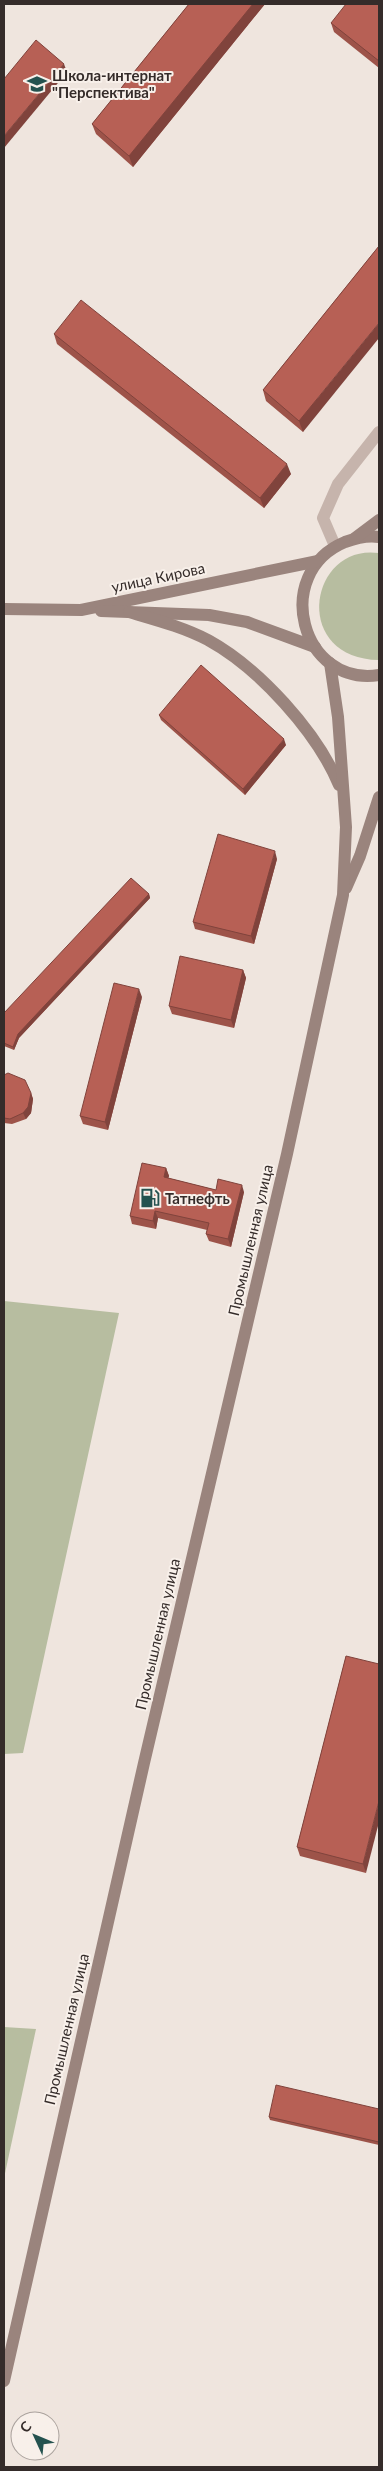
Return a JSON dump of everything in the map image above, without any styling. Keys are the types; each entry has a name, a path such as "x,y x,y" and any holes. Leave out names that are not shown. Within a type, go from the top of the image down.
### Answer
{"main road":[{"path":"379,520 355,538 336,546 318,561 306,581 301,604 304,627 314,647 330,663 350,673 379,675"},
{"path":"355,538 379,537"},
{"name":"улица Кирова","path":"4,609 81,610 318,561"},
{"path":"81,610 199,615 247,622 314,647"},
{"path":"129,612 172,624 208,640 236,658 275,694 311,735 330,764 343,797"},
{"path":"330,663 338,717 346,827 343,895"},
{"path":"343,895 360,856 379,797"},
{"name":"Промышленная улица","path":"4,2381 144,1763 287,1154 343,895"}],"street":[{"path":"336,546 323,518 338,484 379,432"}],"green space":[{"path":"379,553 379,660 351,654 332,641 321,623 319,602 325,582 337,565 355,555"},
{"path":"4,1301 119,1313 23,1753 4,1754"},
{"path":"4,2027 36,2029 4,2178"}],"building":[{"path":"189,4 253,4 129,156 92,124"},
{"path":"346,4 379,4 379,61 331,23"},
{"path":"36,40 64,64 4,136 4,79"},
{"path":"379,246 379,323 299,421 263,390"},
{"path":"81,300 287,464 260,498 54,334"},
{"path":"201,665 284,739 243,789 159,715"},
{"path":"218,834 275,851 251,936 193,922"},
{"path":"131,878 149,894 18,1034 13,1047 4,1043 4,1013"},
{"path":"180,956 243,970 231,1020 169,1006"},
{"path":"114,983 139,989 105,1122 80,1116"},
{"path":"8,1073 25,1080 31,1093 28,1107 23,1113 10,1119 4,1118 4,1075"},
{"path":"142,1163 166,1168 164,1177 216,1190 218,1179 242,1185 228,1239 206,1234 209,1223 155,1211 153,1221 130,1216"},
{"path":"346,1656 379,1664 379,1801 363,1864 297,1847"},
{"path":"276,2085 379,2109 379,2142 269,2117"}],"place":[{"name":"Школа-интернат \"Перспектива\"","path":"37,84"},
{"name":"Татнефть","path":"150,1198"}]}
